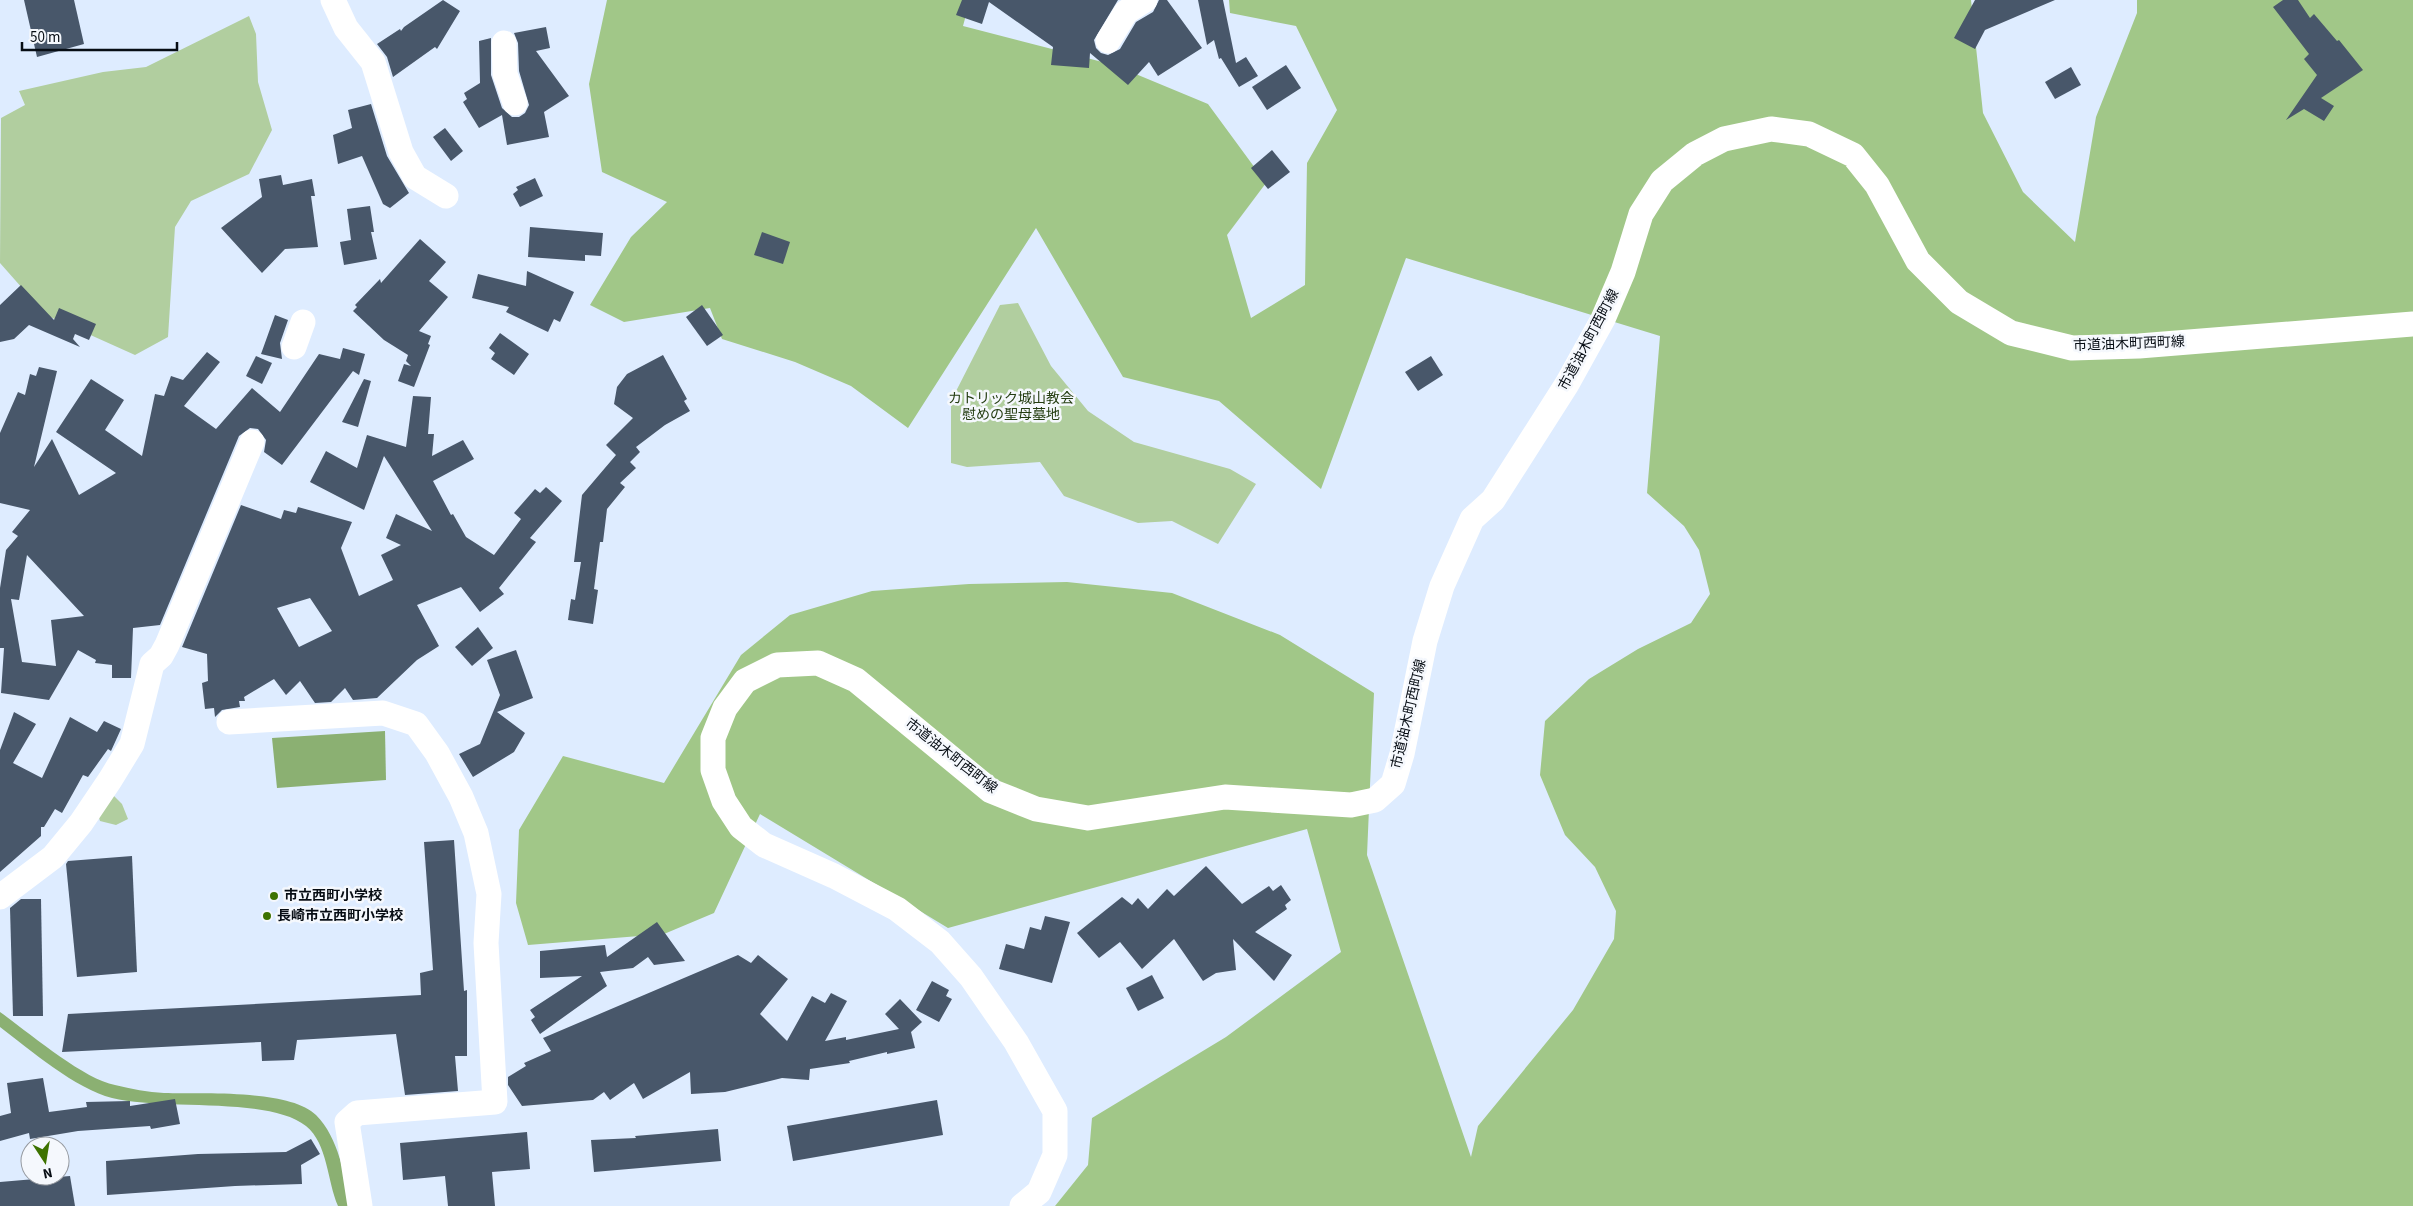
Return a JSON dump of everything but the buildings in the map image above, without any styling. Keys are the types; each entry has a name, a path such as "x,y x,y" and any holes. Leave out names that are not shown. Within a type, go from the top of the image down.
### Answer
{"street":[{"path":"333,0 346,28 373,62 401,152 415,177 446,196"},
{"path":"1108,41 1126,12 1145,0"},
{"path":"504,43 506,74 515,103"},
{"name":"市道油木町西町線","path":"1022,1206 1039,1192 1055,1155 1055,1111 1016,1042 971,977 940,942 897,909 834,876 764,845 741,827 724,801 713,770 713,738 725,708 745,681 778,665 818,663 856,680 991,791 1036,809 1088,818 1225,797 1351,805 1375,800 1393,784 1402,754 1425,641 1442,586 1472,519 1493,500 1567,384 1603,319 1623,272 1642,214 1662,181 1695,154 1724,139 1771,129 1809,134 1853,155 1878,185 1918,261 1959,302 2011,333 2072,348 2139,346 2413,324"},
{"path":"294,347 303,322"},
{"path":"0,897 53,857 80,823 132,744 152,664 161,656 167,645 252,442"},
{"path":"229,722 383,713 416,724 437,753 461,797 476,833 489,894 486,943 495,1102 357,1113 347,1122 360,1206"}],"green space":[{"path":"249,16 256,34 258,82 272,130 249,174 191,201 175,227 168,337 135,355 46,315 0,263 1,118 25,105 19,91 103,72 146,67"},
{"name":"カトリック城山教会 慰めの聖母墓地","path":"1018,303 1051,366 1088,411 1134,442 1230,469 1256,484 1218,544 1172,521 1138,523 1064,496 1040,462 967,467 951,463 951,401 1000,305"},
{"path":"113,795 122,804 128,819 116,825 100,821 97,811"}],"shaded area":[{"path":"607,0 970,0 963,26 1114,65 1208,104 1266,183 1227,235 1251,318 1305,285 1307,163 1337,110 1296,26 1230,13 1229,0 1971,0 1983,113 2023,192 2075,242 2096,117 2137,13 2137,0 2413,0 2413,1206 1055,1206 1088,1165 1092,1118 1226,1037 1341,952 1307,829 948,928 760,814 714,913 664,934 528,945 516,903 519,830 563,756 664,783 741,655 790,615 872,591 969,584 1067,582 1172,593 1280,635 1374,693 1367,855 1471,1157 1478,1126 1573,1010 1614,939 1616,911 1595,867 1565,835 1540,775 1545,721 1589,679 1638,649 1691,623 1710,594 1699,550 1684,526 1647,493 1660,336 1406,258 1321,489 1219,401 1123,377 1036,228 908,428 851,386 795,362 722,339 710,308 624,322 590,305 631,237 667,202 602,172 589,84"},
{"path":"385,731 386,780 277,788 272,738"},
{"path":"0,1012 72,1065 102,1081 127,1088 158,1093 266,1097 304,1107 316,1115 330,1135 340,1158 352,1206 338,1206 319,1143 306,1126 289,1117 267,1111 241,1107 133,1102 98,1093 54,1068 0,1027"}],"place":[{"name":"市立西町小学校","path":"274,896"},
{"name":"長崎市立西町小学校","path":"267,916"}]}
